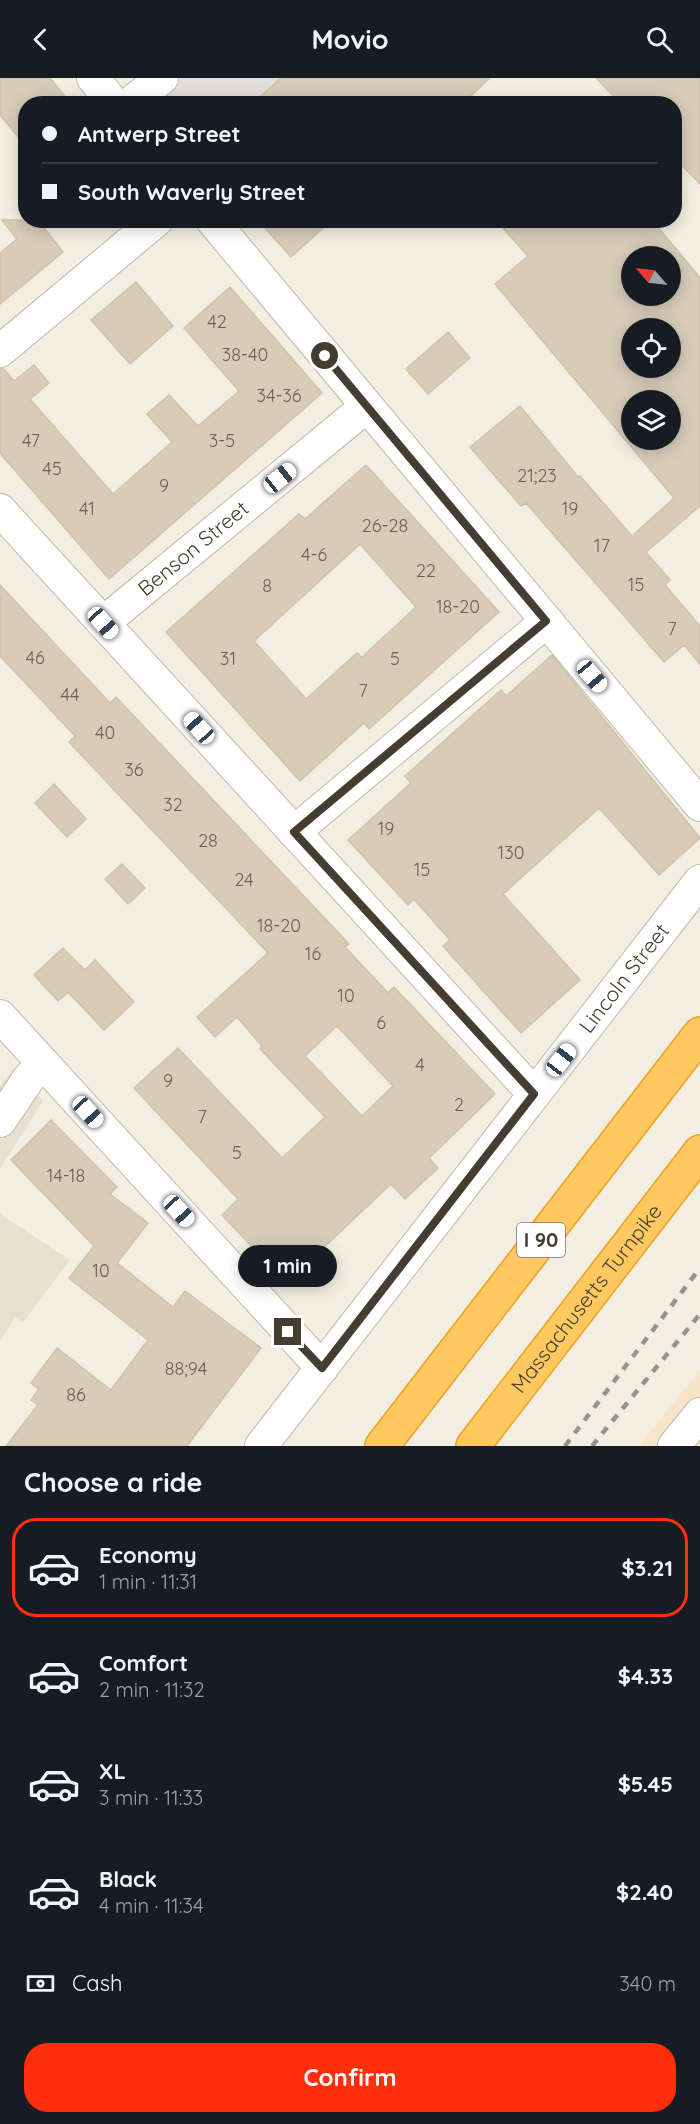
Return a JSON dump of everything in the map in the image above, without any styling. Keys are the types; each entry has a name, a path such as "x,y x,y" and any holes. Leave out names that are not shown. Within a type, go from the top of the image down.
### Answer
{"highway":[{"name":"I 90","path":"382,1446 700,1034"},
{"name":"Massachusetts Turnpike","path":"473,1446 700,1152"}],"street":[{"path":"93,78 108,96"},
{"path":"139,96 162,78"},
{"path":"0,351 147,228"},
{"path":"219,228 700,805"},
{"name":"Benson Street","path":"103,623 367,406"},
{"path":"0,510 534,1094"},
{"path":"294,832 546,621"},
{"name":"Lincoln Street","path":"261,1446 700,881"},
{"path":"0,1016 322,1368"},
{"path":"0,1121 22,1088 43,1063"},
{"path":"674,1446 700,1414"}],"shaded area":[{"path":"134,78 281,78 261,96 150,96"},
{"path":"13,1068 43,1101 0,1169 0,1087"},
{"path":"0,1214 70,1260 23,1322 15,1318 0,1341"},
{"path":"700,1369 700,1446 639,1446"}],"building":[{"path":"0,78 50,78 65,96 18,96 18,136 0,115"},
{"path":"281,78 490,78 471,96 261,96"},
{"path":"596,78 700,78 700,184 682,165 682,96 613,96"},
{"path":"2,220 18,220 18,228 44,228 63,252 0,304 0,253 17,239"},
{"path":"265,228 323,228 291,257"},
{"path":"503,228 659,228 674,246 621,246 621,306 681,306 681,255 700,278 700,506 646,552 670,580 665,585 700,626 700,664 684,645 664,662 526,503 521,506 470,447 520,406 578,477 580,476 632,536 674,498 634,450 681,450 681,390 621,390 621,435 495,284 528,256"},
{"path":"136,282 173,326 130,364 91,320"},
{"path":"230,287 322,393 109,579 0,453 0,369 4,369 14,381 34,365 49,383 30,399 113,494 172,442 147,414 169,395 198,426 239,391 184,328"},
{"path":"448,332 470,358 428,394 406,369"},
{"path":"366,465 499,612 369,729 364,723 300,781 166,632 299,514 305,519","holes":["360,544 416,607 362,657 357,653 306,699 254,641"]},
{"path":"0,585 110,703 116,697 349,944 345,947 388,993 394,987 495,1094 429,1158 438,1168 405,1199 391,1184 286,1283 222,1215 238,1199 134,1088 178,1048 282,1158 325,1117 260,1049 262,1046 237,1017 215,1037 197,1017 268,953 69,742 75,736 0,656","holes":["337,1026 393,1086 362,1116 305,1056"]},
{"path":"552,655 700,838 659,875 599,808 503,894 580,980 521,1033 443,946 450,940 414,899 408,905 348,840 411,783 405,776 501,690 506,696"},
{"path":"54,784 86,819 67,837 35,803"},
{"path":"122,864 145,888 128,904 105,879"},
{"path":"63,948 85,970 95,960 134,1002 104,1030 68,992 58,1001 34,975"},
{"path":"51,1120 117,1187 110,1194 148,1223 117,1263 173,1307 185,1291 261,1348 187,1446 6,1446 38,1405 31,1400 39,1389 31,1383 57,1348 111,1390 148,1340 69,1278 94,1246 11,1160"}],"railway":[{"path":"565,1446 700,1268"},
{"path":"592,1446 700,1314"}],"route":[{"path":"288,1332 322,1368 534,1094 294,832 546,621 325,356"}]}
